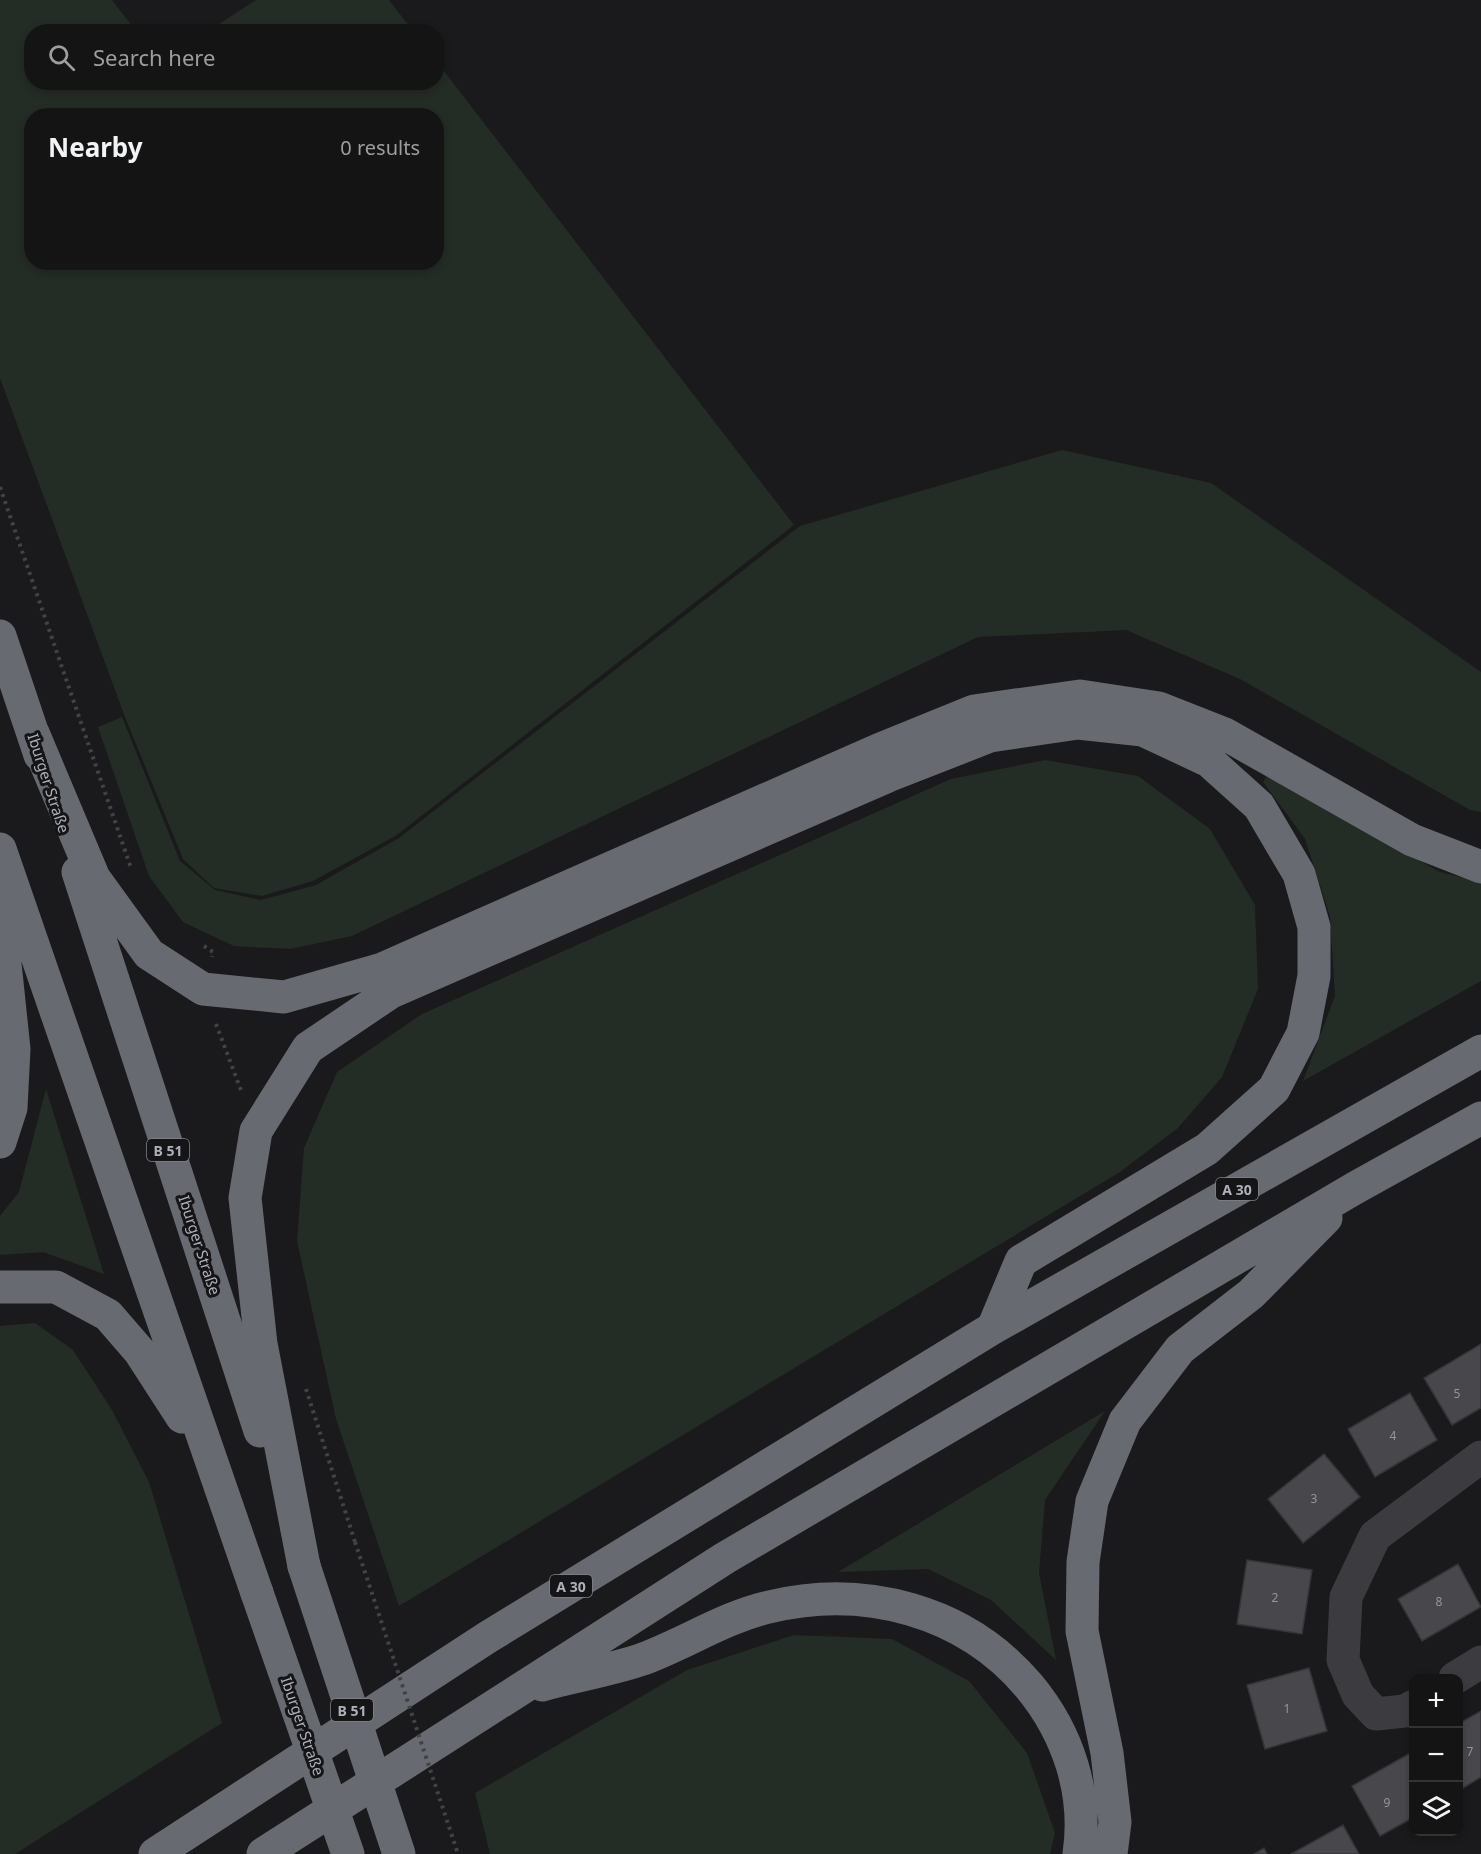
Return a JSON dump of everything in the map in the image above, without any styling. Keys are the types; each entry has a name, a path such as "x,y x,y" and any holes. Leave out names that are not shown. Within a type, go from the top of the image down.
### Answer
{"highway":[{"name":"Iburger Straße","path":"0,636 399,1854"},
{"path":"33,733 94,878 149,954 203,989 284,997 382,969 878,750 974,711 1080,696 1159,708 1225,734 1412,840 1481,867"},
{"path":"304,1566 261,1344 245,1198 256,1131 308,1048 391,992 888,776 990,736 1078,723 1143,730 1209,761 1259,806 1299,874 1314,927 1314,976 1303,1033 1274,1089 1207,1149 1022,1261 993,1328"},
{"name":"Iburger Straße","path":"0,849 348,1854"},
{"path":"0,916 14,1049 11,1108 0,1142"},
{"name":"A 30","path":"155,1854 488,1637 993,1328 1481,1051"},
{"path":"263,1854 725,1558 1355,1188 1481,1118"},
{"path":"1111,1854 1116,1822 1107,1753 1082,1631 1083,1562 1092,1501 1125,1421 1180,1349 1251,1294 1355,1188"},
{"path":"0,1287 56,1287 108,1315 141,1352 210,1460"},
{"path":"514,1692 643,1659 709,1629 768,1607 830,1597 878,1601 923,1611 956,1625 984,1645 1016,1671 1042,1701 1061,1733 1073,1763 1083,1826 1079,1854"}],"street":[{"path":"1409,1708 1376,1714 1358,1695 1343,1660 1346,1597 1375,1536 1481,1457"},
{"path":"1462,1674 1481,1662"}],"path":[{"path":"355,1542 458,1854"}],"shaded area":[{"path":"0,0 112,0 131,24 24,24 24,90 444,90 444,71 794,525 397,835 313,881 262,896 214,888 183,859 125,717 0,378"},
{"path":"256,0 389,0 408,24 219,24"},
{"path":"1062,450 1211,483 1481,672 1481,812 1470,810 1240,679 1126,630 978,637 352,936 290,949 234,946 183,922 149,876 98,727 122,717 180,861 215,890 261,900 316,885 399,838 800,526"},
{"path":"1045,760 1138,776 1210,829 1255,905 1258,989 1222,1077 1178,1128 1120,1172 399,1606 336,1419 297,1241 304,1148 337,1072 422,1014 951,779"},
{"path":"1267,776 1440,872 1481,882 1481,981 1303,1081 1335,996 1330,916 1305,839 1263,782"},
{"path":"46,1089 104,1274 43,1252 0,1255 0,1216 19,1192"},
{"path":"35,1323 73,1350 112,1410 149,1482 222,1723 15,1854 0,1854 0,1326"},
{"path":"1105,1411 1045,1500 1039,1573 1056,1660 991,1600 928,1569 838,1572"},
{"path":"794,1635 892,1639 969,1681 1027,1753 1055,1833 1050,1854 490,1854 475,1793 687,1670"}],"building":[{"path":"1481,1344 1481,1408 1452,1425 1424,1378"},
{"path":"1410,1393 1437,1440 1375,1477 1348,1429"},
{"path":"1324,1454 1360,1497 1303,1543 1268,1499"},
{"path":"1247,1560 1312,1570 1302,1634 1237,1624"},
{"path":"1458,1564 1481,1607 1422,1641 1398,1599"},
{"path":"1309,1668 1327,1731 1265,1749 1247,1685"},
{"path":"1481,1711 1481,1777 1463,1788 1463,1728 1463,1721"},
{"path":"1409,1754 1409,1820 1380,1836 1352,1786"},
{"path":"1343,1825 1359,1854 1291,1854"},
{"path":"1264,1848 1267,1854 1254,1854"}]}
